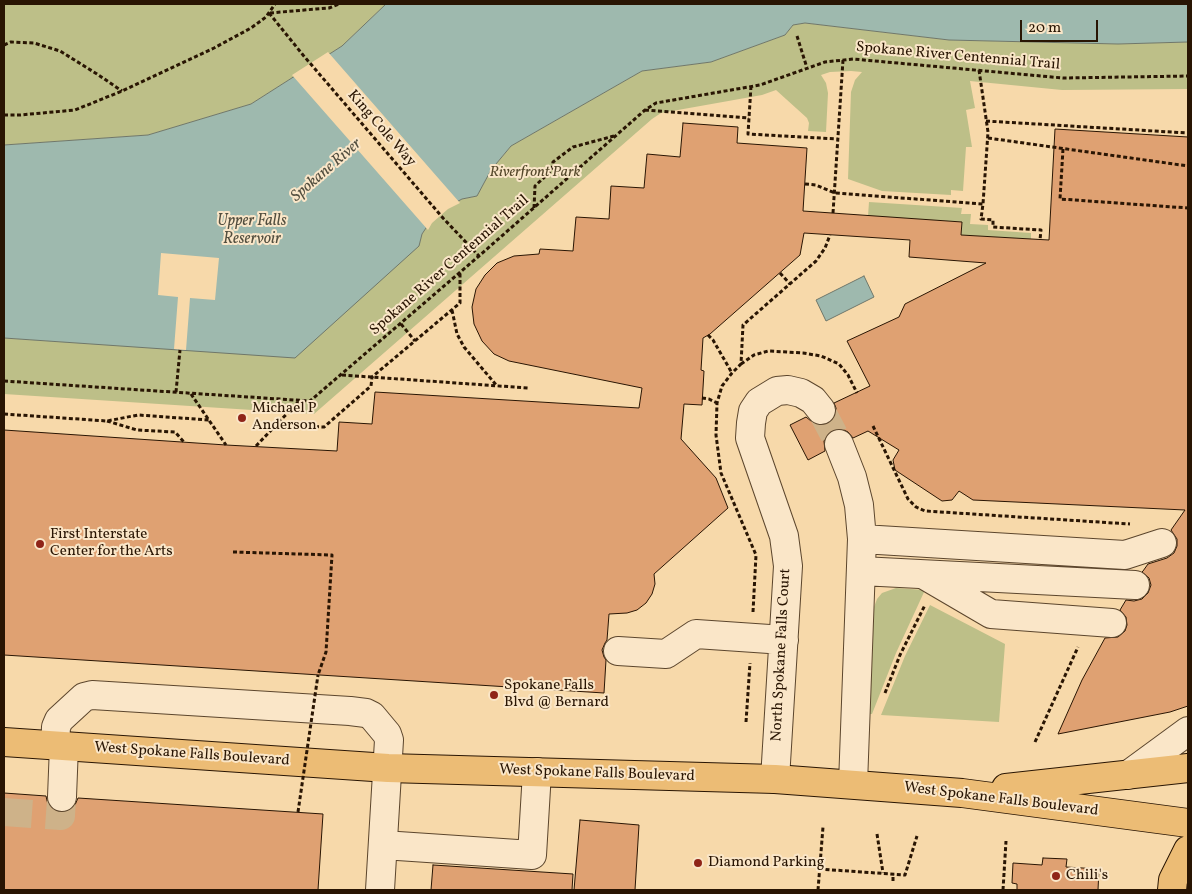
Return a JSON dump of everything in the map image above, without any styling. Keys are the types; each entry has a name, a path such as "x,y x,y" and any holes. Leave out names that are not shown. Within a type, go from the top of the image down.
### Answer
{"main road":[{"name":"West Spokane Falls Boulevard","path":"4,742 388,768 775,778 962,793 1188,823"},
{"path":"962,793 1188,768"},
{"path":"1172,890 1173,880 1188,850"}],"street":[{"name":"North Spokane Falls Court","path":"775,778 788,566 784,536 750,438 751,423 753,411 758,402 777,391 788,390 801,393 813,400 821,410"},
{"path":"839,444 852,477 859,506 862,539 853,784"},
{"path":"862,539 1125,555 1162,543"},
{"path":"861,571 926,585 991,614 1112,623"},
{"path":"926,585 1135,585"},
{"path":"618,651 666,654 696,634 784,640"},
{"path":"62,797 60,745 56,726 59,720 84,697 92,695 366,713 372,716 387,734 389,740 380,890"},
{"path":"1128,775 1188,732"},
{"path":"383,845 532,855 537,772"}],"path":[{"path":"4,115 75,110 122,92 251,28 270,13 275,4"},
{"path":"270,13 329,8 338,4"},
{"name":"King Cole Way","path":"270,13 303,55 443,218 479,256"},
{"path":"797,36 807,68"},
{"path":"4,45 11,42 34,43 60,50 122,92"},
{"name":"Spokane River Centennial Trail","path":"4,382 310,401 401,324 614,136 656,103 760,85 825,62 853,59 1063,78 1188,76"},
{"path":"833,213 843,60"},
{"path":"979,70 988,132 981,219 993,220 993,227 1041,230 1040,240"},
{"path":"752,86 748,134 838,139"},
{"path":"645,110 749,118"},
{"path":"986,121 1188,133"},
{"path":"534,208 535,186 552,170 553,162 573,147 614,136"},
{"path":"988,138 1188,166"},
{"path":"1063,148 1060,199 1188,208"},
{"path":"805,184 816,185 835,193 983,204"},
{"path":"276,425 324,427 371,386 372,377 460,303 460,272"},
{"path":"780,273 790,284"},
{"path":"452,310 457,334 464,347 497,386"},
{"path":"401,324 415,341"},
{"path":"708,335 732,372"},
{"path":"176,392 180,350"},
{"path":"741,364 754,355 768,351 821,356 839,364 848,375 857,394"},
{"path":"342,375 528,388"},
{"path":"191,394 226,445"},
{"path":"702,398 717,403"},
{"path":"256,446 299,400"},
{"path":"4,414 107,421 138,430 176,432 184,442"},
{"path":"107,421 138,415 209,420"},
{"path":"873,426 908,499 916,507 925,511 1135,524"},
{"path":"233,552 332,555 326,652 318,675 298,812"},
{"path":"883,698 926,585"},
{"path":"1036,742 1080,644 1070,643"},
{"path":"818,890 823,827"},
{"path":"877,834 883,873"},
{"path":"819,869 905,875 917,836"},
{"path":"1004,890 1006,841"},
{"path":"893,874 893,881"}],"green space":[{"path":"4,4 386,4 342,46 251,104 148,135 4,145"},
{"name":"Riverfront Park","path":"805,23 949,40 1118,44 1188,42 1188,89 1062,90 970,81 975,108 966,110 972,147 966,147 963,191 951,190 951,195 882,191 848,179 851,92 855,80 862,72 830,72 821,75 826,83 828,93 826,132 808,131 809,123 807,118 776,90 762,95 661,113 314,414 4,394 4,338 174,349 419,246 422,234 430,222 447,207 462,199 477,196 491,170 511,146 642,71 711,62 785,35 793,25"},
{"path":"869,202 962,208 961,214 971,214 970,224 988,225 988,230 1031,233 1031,239 961,235 962,222 868,216"},
{"path":"896,588 925,590 896,653 872,714 867,714 874,607 882,593"},
{"path":"930,605 1005,644 999,722 881,715 905,656"}],"water":[{"name":"Upper Falls Reservoir","path":"386,4 1188,4 1188,42 1118,44 949,40 805,23 793,25 785,35 711,62 642,71 511,146 491,170 477,196 462,199 447,207 430,222 422,234 419,246 295,358 4,338 4,145 148,135 251,104 342,46"},
{"path":"864,276 874,297 826,321 816,300"}],"pier":[{"path":"328,52 460,203 448,209 432,223 428,230 292,75"},
{"path":"161,253 219,258 215,300 190,298 186,350 174,349 178,297 158,295"}],"building":[{"path":"683,123 738,127 737,143 807,148 803,211 962,222 961,235 1049,240 1055,129 1188,137 1188,706 1170,712 1058,734 1082,680 1105,638 1118,637 1125,631 1127,625 1126,617 1120,610 1126,600 1142,599 1148,593 1151,585 1149,578 1142,572 1148,564 1167,558 1174,553 1177,539 1171,530 1185,510 973,500 959,491 952,500 942,501 895,470 893,460 899,450 868,431 853,438 842,429 833,430 824,441 825,451 808,460 790,425 806,417 816,425 830,422 836,415 834,403 870,386 847,341 899,317 905,304 986,263 909,257 910,240 804,233 800,255 710,334 703,338 701,370 704,371 702,405 684,404 681,439 716,478 728,508 654,574 655,584 652,594 646,603 637,610 627,613 609,614 607,640 602,650 606,660 604,693 4,655 4,430 337,451 339,422 372,424 375,392 639,408 642,388 509,361 494,354 482,341 474,324 472,307 476,289 485,275 497,263 514,256 539,254 540,249 573,251 576,217 609,219 611,186 644,188 647,154 680,157"},
{"path":"4,793 46,796 48,805 61,813 70,811 78,798 323,814 318,890 4,890"},
{"path":"580,820 639,825 635,890 574,890"},
{"name":"Chili's","path":"1043,858 1067,859 1066,867 1099,869 1098,890 1017,890 1017,884 1012,883 1013,863 1042,865"},
{"path":"433,865 573,874 572,890 431,890"}],"tunnel":[{"path":"821,410 839,444"},
{"path":"4,812 61,816 62,797"}],"place":[{"name":"Michael P Anderson","path":"242,418"},
{"name":"First Interstate Center for the Arts","path":"40,544"},
{"name":"Spokane Falls Blvd @ Bernard","path":"494,695"},
{"name":"Diamond Parking","path":"698,863"},
{"name":"Chili's","path":"1056,876"}],"water label":[{"name":"Spokane River","path":"327,171"}]}
